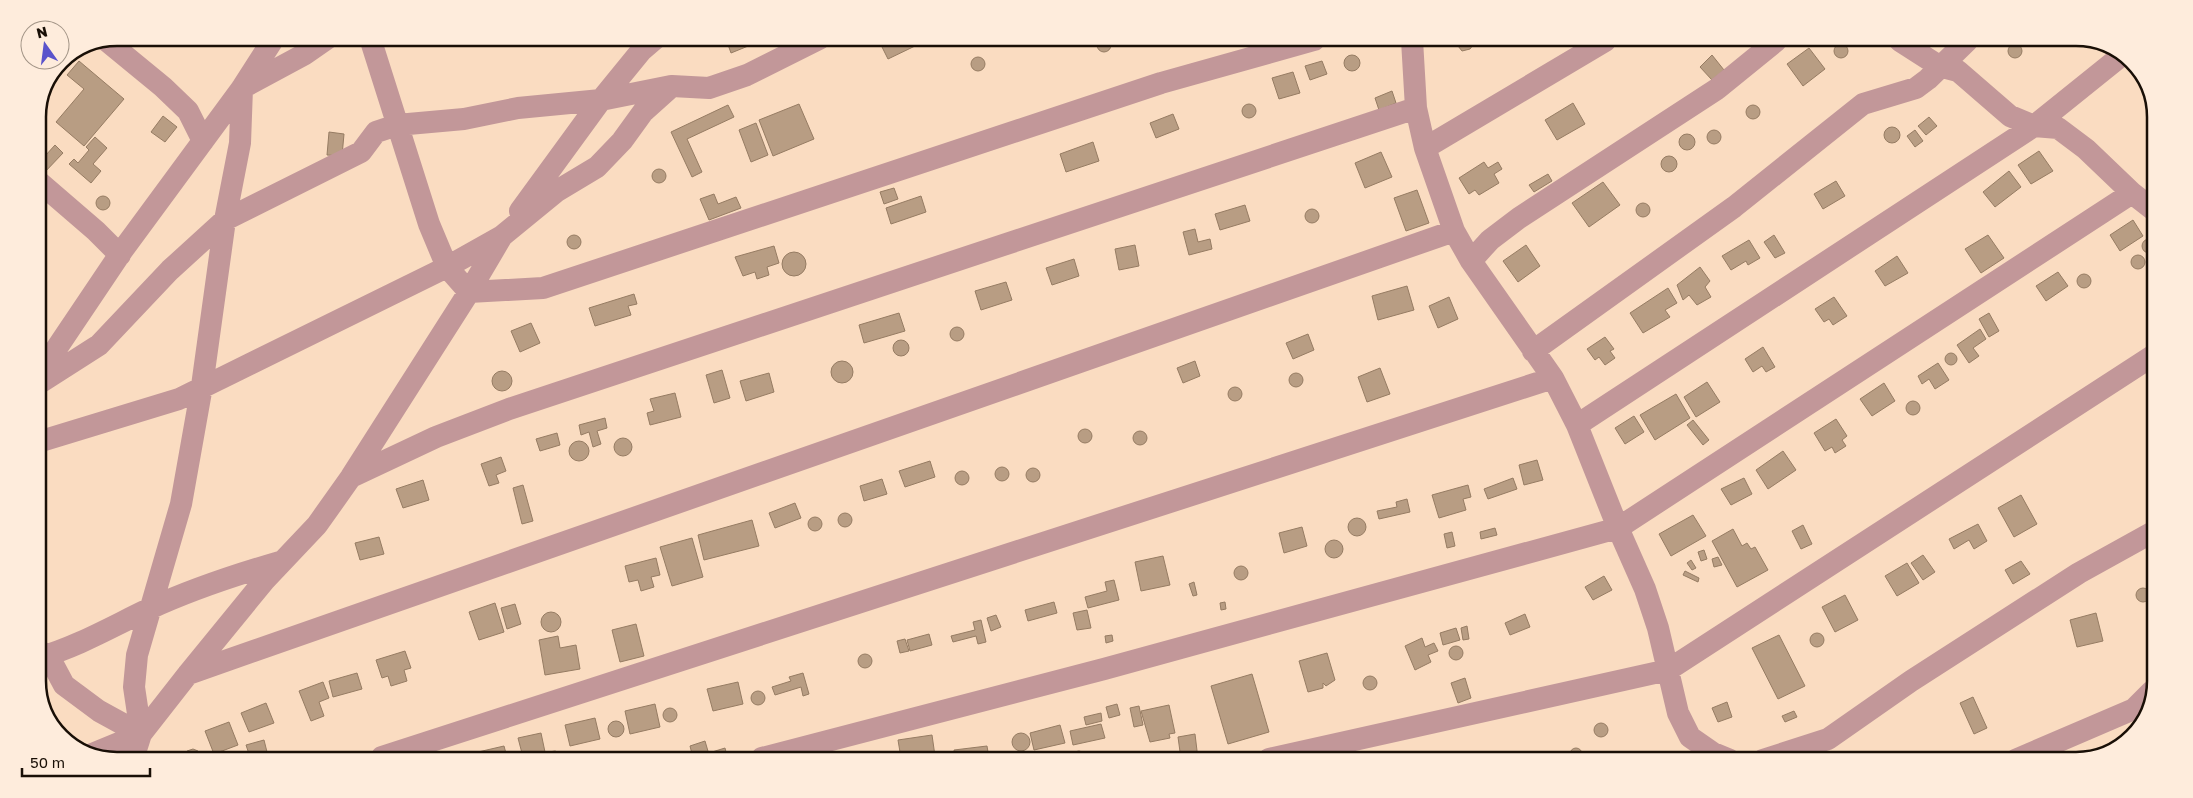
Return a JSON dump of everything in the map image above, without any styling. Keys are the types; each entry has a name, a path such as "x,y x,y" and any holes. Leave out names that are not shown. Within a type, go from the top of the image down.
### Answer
{"street":[{"path":"114,46 163,87 188,112 203,141"},
{"path":"46,364 120,255 242,88 269,46"},
{"path":"242,88 316,46"},
{"path":"372,46 428,224 447,267 469,292"},
{"path":"135,752 141,734 188,674 283,561 317,525 351,477 469,292 502,236 602,100 646,46"},
{"path":"46,379 99,344 170,270 225,220 361,152 376,132 397,125 464,119 518,108 602,100 672,86 709,88 747,75 805,46"},
{"path":"469,292 543,288 1161,83 1293,46"},
{"path":"1412,46 1416,108 1425,148 1454,231 1471,261 1553,378 1578,425 1618,528 1645,589 1658,628 1678,713 1690,737 1712,752"},
{"path":"1425,148 1597,46"},
{"path":"1471,261 1490,240 1518,218 1717,89 1770,46"},
{"path":"1908,46 1939,66 1958,72 2010,116 2034,126 2058,128 2086,149 2147,205"},
{"path":"1533,350 1734,208 1863,104 1916,88 1928,79 1939,66 1961,46"},
{"path":"1578,425 2034,126 2117,59"},
{"path":"46,440 179,399 447,267 502,236 557,191 597,168 622,142 642,112 672,86"},
{"path":"141,734 134,687 138,655 181,504 202,386 225,220 240,143 242,88"},
{"path":"351,477 436,437 509,409 1416,108"},
{"path":"46,188 96,231 120,255"},
{"path":"785,752 1113,666 1618,528 2132,193"},
{"path":"188,674 1454,231"},
{"path":"1300,752 1668,670 2147,360"},
{"path":"397,752 1553,378"},
{"path":"1788,752 1828,739 1911,681 2079,573 2147,535"},
{"path":"46,653 151,608 239,574 283,561"},
{"path":"46,662 64,685 99,711 141,734"},
{"path":"2034,752 2134,709 2144,700"},
{"path":"103,750 141,734"}],"building":[{"path":"728,46 748,46 731,53"},
{"path":"882,46 915,46 888,59"},
{"path":"1097,46 1111,46 1109,50 1104,52"},
{"path":"1458,46 1472,46 1470,49 1462,51"},
{"path":"1836,46 1846,46 1846,56 1841,58 1836,56 1834,51"},
{"path":"2010,46 2020,46 2020,56 2015,58 2010,56 2008,51"},
{"path":"1809,48 1825,69 1803,86 1787,64"},
{"path":"1352,55 1358,57 1360,63 1358,69 1352,71 1346,69 1344,63 1346,57"},
{"path":"1712,55 1724,70 1712,80 1700,67"},
{"path":"978,57 983,59 985,64 983,69 978,71 973,69 971,64 973,59"},
{"path":"79,61 124,99 84,146 56,122 84,89 67,75"},
{"path":"1322,61 1327,74 1310,80 1305,66"},
{"path":"1293,72 1300,93 1279,99 1272,78"},
{"path":"1392,91 1396,103 1379,110 1375,98"},
{"path":"1573,103 1585,124 1557,140 1545,120"},
{"path":"799,104 814,139 773,156 759,120"},
{"path":"1249,104 1254,106 1256,111 1254,116 1249,118 1244,116 1242,111 1244,106"},
{"path":"728,105 734,117 687,139 702,172 692,177 671,132"},
{"path":"1753,105 1758,107 1760,112 1758,117 1753,119 1748,117 1746,112 1748,107"},
{"path":"1173,114 1179,129 1156,138 1150,123"},
{"path":"163,116 177,127 165,142 151,132"},
{"path":"1929,117 1937,126 1926,135 1918,126"},
{"path":"756,123 768,155 751,162 739,130"},
{"path":"1892,127 1898,129 1900,135 1898,141 1892,143 1886,141 1884,135 1886,129"},
{"path":"1714,130 1719,132 1721,137 1719,142 1714,144 1709,142 1707,137 1709,132"},
{"path":"1915,130 1923,141 1915,147 1907,136"},
{"path":"329,132 344,134 342,156 327,155"},
{"path":"1687,134 1693,136 1695,142 1693,148 1687,150 1681,148 1679,142 1681,136"},
{"path":"95,137 107,148 93,164 101,171 91,183 69,164 74,159 78,163 89,150 86,147"},
{"path":"1093,142 1099,161 1066,172 1060,154"},
{"path":"55,145 63,153 46,171 46,155"},
{"path":"2039,151 2053,171 2031,184 2018,165"},
{"path":"1381,152 1392,177 1365,188 1355,163"},
{"path":"1669,156 1675,158 1677,164 1675,170 1669,172 1663,170 1661,164 1663,158"},
{"path":"1484,162 1488,168 1498,162 1502,169 1494,174 1499,183 1479,195 1475,190 1469,194 1459,178"},
{"path":"659,169 664,171 666,176 664,181 659,183 654,181 652,176 654,171"},
{"path":"2009,171 2021,187 1995,207 1983,192"},
{"path":"1548,174 1552,181 1534,192 1529,185"},
{"path":"1836,181 1845,196 1823,209 1814,194"},
{"path":"1603,182 1620,205 1589,227 1572,203"},
{"path":"894,188 898,199 884,204 880,192"},
{"path":"1417,190 1429,223 1406,231 1394,198"},
{"path":"714,194 718,204 736,197 741,208 709,220 700,199"},
{"path":"100,196 106,196 110,203 106,210 100,210 96,206 96,200"},
{"path":"921,196 926,212 891,224 886,208"},
{"path":"1643,203 1648,205 1650,210 1648,215 1643,217 1638,215 1636,210 1638,205"},
{"path":"1245,205 1250,221 1220,230 1215,214"},
{"path":"1312,209 1317,211 1319,216 1317,221 1312,223 1307,221 1305,216 1307,211"},
{"path":"2133,220 2143,236 2120,251 2110,235"},
{"path":"1195,229 1198,242 1210,239 1212,249 1189,255 1183,232"},
{"path":"574,235 579,237 581,242 579,247 574,249 569,247 567,242 569,237"},
{"path":"1774,235 1785,253 1775,258 1764,242"},
{"path":"1988,235 2004,258 1981,273 1965,249"},
{"path":"1749,240 1760,258 1748,265 1746,261 1731,270 1722,256"},
{"path":"2146,240 2147,252 2144,251 2142,246"},
{"path":"1135,245 1139,266 1119,270 1115,249"},
{"path":"1526,245 1540,266 1518,282 1503,261"},
{"path":"774,246 779,263 767,267 769,275 757,279 755,272 743,276 735,257"},
{"path":"794,252 802,256 806,264 802,272 794,276 786,272 782,264 786,256"},
{"path":"2138,255 2143,257 2145,262 2143,267 2138,269 2133,267 2131,262 2133,257"},
{"path":"1897,256 1908,273 1885,286 1875,271"},
{"path":"1074,259 1079,276 1052,285 1046,268"},
{"path":"1700,267 1710,281 1705,287 1711,297 1697,305 1689,295 1683,300 1677,285"},
{"path":"2058,272 2068,286 2046,301 2036,286"},
{"path":"2081,274 2087,274 2091,281 2087,288 2081,288 2077,284 2077,278"},
{"path":"1006,282 1012,300 981,310 975,291"},
{"path":"1407,286 1414,310 1378,320 1372,296"},
{"path":"1668,288 1677,303 1665,310 1670,317 1643,333 1630,313"},
{"path":"634,294 637,304 628,306 631,315 595,326 589,308"},
{"path":"1449,297 1458,319 1438,328 1429,306"},
{"path":"1834,297 1847,316 1833,325 1829,319 1824,322 1815,309"},
{"path":"899,313 905,331 864,343 859,325"},
{"path":"1989,313 1999,331 1989,337 1979,319"},
{"path":"531,323 540,343 520,352 511,331"},
{"path":"957,327 962,329 964,334 962,339 957,341 952,339 950,334 952,329"},
{"path":"1980,329 1986,339 1973,348 1979,356 1969,363 1957,345"},
{"path":"1308,334 1314,350 1293,359 1286,343"},
{"path":"1605,337 1614,349 1610,351 1615,358 1605,365 1599,357 1595,360 1587,349"},
{"path":"898,340 904,340 909,345 907,354 898,356 893,351 893,345"},
{"path":"1763,347 1775,367 1766,372 1762,366 1753,372 1745,359"},
{"path":"1949,353 1953,353 1957,359 1953,365 1949,365 1945,361 1945,357"},
{"path":"838,361 846,361 853,368 853,376 846,383 838,383 831,376 831,368"},
{"path":"1195,361 1200,376 1183,383 1177,368"},
{"path":"1938,363 1949,380 1935,389 1929,379 1922,384 1918,376"},
{"path":"1380,368 1390,394 1367,402 1358,377"},
{"path":"722,370 730,398 714,403 706,375"},
{"path":"502,371 509,374 512,381 509,388 502,391 495,388 492,381 495,374"},
{"path":"769,373 774,392 746,401 740,381"},
{"path":"1296,373 1301,375 1303,380 1301,385 1296,387 1291,385 1289,380 1291,375"},
{"path":"1707,382 1720,402 1696,417 1684,397"},
{"path":"1884,383 1895,401 1872,416 1860,399"},
{"path":"1235,387 1240,389 1242,394 1240,399 1235,401 1230,399 1228,394 1230,389"},
{"path":"675,393 681,417 650,425 647,413 654,411 650,399"},
{"path":"1676,394 1690,418 1655,440 1640,415"},
{"path":"1913,401 1918,403 1920,408 1918,413 1913,415 1908,413 1906,408 1908,403"},
{"path":"1634,416 1644,432 1625,444 1615,428"},
{"path":"605,418 607,428 597,431 601,444 593,447 589,432 581,435 579,425"},
{"path":"1836,419 1847,436 1842,440 1846,446 1835,453 1832,447 1825,451 1814,433"},
{"path":"1693,420 1709,440 1703,445 1687,425"},
{"path":"1085,429 1090,431 1092,436 1090,441 1085,443 1080,441 1078,436 1080,431"},
{"path":"1140,431 1145,433 1147,438 1145,443 1140,445 1135,443 1133,438 1135,433"},
{"path":"557,433 560,445 540,451 536,439"},
{"path":"623,438 629,441 632,447 629,453 623,456 617,453 614,447 617,441"},
{"path":"579,441 586,444 589,451 586,458 579,461 572,458 569,451 572,444"},
{"path":"1783,451 1796,470 1768,489 1756,470"},
{"path":"501,457 506,471 496,475 499,483 489,486 481,464"},
{"path":"1537,460 1543,480 1524,485 1519,465"},
{"path":"930,461 935,477 905,487 899,471"},
{"path":"1002,467 1007,469 1009,474 1007,479 1002,481 997,479 995,474 997,469"},
{"path":"1033,468 1038,470 1040,475 1038,480 1033,482 1028,480 1026,475 1028,470"},
{"path":"959,471 965,471 969,478 965,485 959,485 955,481 955,475"},
{"path":"1513,478 1517,489 1488,499 1484,489"},
{"path":"1744,478 1752,494 1731,505 1721,489"},
{"path":"882,479 887,494 864,501 860,486"},
{"path":"423,480 429,500 403,508 396,489"},
{"path":"523,485 533,521 522,524 513,488"},
{"path":"1468,485 1471,497 1463,499 1466,510 1439,518 1432,495"},
{"path":"2021,495 2037,524 2014,537 1998,508"},
{"path":"1407,499 1410,512 1379,519 1377,511 1397,507 1396,502"},
{"path":"795,503 801,518 775,528 769,513"},
{"path":"845,513 850,515 852,520 850,525 845,527 840,525 838,520 840,515"},
{"path":"1693,515 1706,536 1671,556 1659,534"},
{"path":"815,517 820,519 822,524 820,529 815,531 810,529 808,524 810,519"},
{"path":"1357,518 1363,521 1366,527 1363,533 1357,536 1351,533 1348,527 1351,521"},
{"path":"752,520 759,546 704,560 698,535"},
{"path":"1978,524 1987,541 1974,549 1969,540 1954,549 1949,539"},
{"path":"1803,525 1812,544 1801,549 1792,531"},
{"path":"1302,527 1307,546 1284,553 1279,533"},
{"path":"1495,528 1497,535 1481,539 1480,532"},
{"path":"1733,529 1742,546 1747,543 1751,549 1755,547 1768,570 1737,587 1712,541"},
{"path":"1452,532 1455,546 1447,548 1444,534"},
{"path":"379,537 384,554 360,560 355,543"},
{"path":"692,538 703,577 672,586 660,547"},
{"path":"1334,540 1340,543 1343,549 1340,555 1334,558 1328,555 1325,549 1328,543"},
{"path":"1704,550 1707,559 1701,561 1698,552"},
{"path":"1923,555 1935,572 1923,580 1911,563"},
{"path":"1163,556 1170,585 1141,591 1135,562"},
{"path":"1718,557 1722,565 1714,567 1712,559"},
{"path":"656,558 660,575 651,577 654,587 641,591 638,580 629,582 625,566"},
{"path":"1691,560 1696,568 1692,570 1687,563"},
{"path":"2021,561 2030,574 2013,584 2005,570"},
{"path":"1907,563 1919,583 1897,596 1885,576"},
{"path":"1238,566 1244,566 1248,573 1244,580 1238,580 1234,576 1234,570"},
{"path":"1685,571 1699,578 1698,582 1683,575"},
{"path":"1604,576 1612,590 1593,600 1585,587"},
{"path":"1114,580 1119,600 1088,608 1085,597 1107,591 1105,582"},
{"path":"1194,582 1197,595 1193,596 1189,584"},
{"path":"2146,589 2147,600 2143,602 2138,600 2136,595 2138,590"},
{"path":"1845,595 1858,620 1835,632 1822,607"},
{"path":"1054,602 1057,613 1028,621 1025,610"},
{"path":"1225,602 1226,609 1221,610 1220,603"},
{"path":"495,603 504,632 479,640 469,612"},
{"path":"515,604 521,624 507,629 501,608"},
{"path":"1087,610 1091,628 1077,630 1073,613"},
{"path":"551,612 558,615 561,622 558,629 551,632 544,629 541,622 544,615"},
{"path":"2096,613 2103,641 2077,647 2070,620"},
{"path":"1525,614 1530,627 1510,635 1505,623"},
{"path":"996,615 1001,627 991,631 987,618"},
{"path":"981,620 986,642 978,644 976,636 953,642 951,636 975,630 973,622"},
{"path":"636,624 644,656 620,662 612,630"},
{"path":"1467,626 1469,639 1463,640 1461,628"},
{"path":"1456,628 1460,640 1443,645 1440,633"},
{"path":"1817,633 1822,635 1824,640 1822,645 1817,647 1812,645 1810,640 1812,635"},
{"path":"929,634 932,645 910,651 907,640"},
{"path":"1112,635 1113,641 1106,643 1105,636"},
{"path":"1779,635 1805,686 1778,699 1752,648"},
{"path":"558,636 560,648 576,645 580,669 545,675 539,640"},
{"path":"1422,638 1425,647 1434,643 1438,651 1428,655 1431,662 1415,670 1405,646"},
{"path":"905,639 909,651 900,653 897,641"},
{"path":"1456,646 1461,648 1463,653 1461,658 1456,660 1451,658 1449,653 1451,648"},
{"path":"405,651 411,668 404,670 407,681 391,686 388,676 382,678 376,660"},
{"path":"1327,653 1335,680 1326,686 1323,683 1323,688 1308,692 1299,661"},
{"path":"865,654 870,656 872,661 870,666 865,668 860,666 858,661 860,656"},
{"path":"357,673 362,689 333,697 329,681"},
{"path":"803,673 809,694 803,696 801,687 775,695 772,687 791,681 789,677"},
{"path":"1252,674 1269,732 1228,744 1211,686"},
{"path":"1370,676 1375,678 1377,683 1375,688 1370,690 1365,688 1363,683 1365,678"},
{"path":"1465,678 1471,698 1458,703 1451,683"},
{"path":"323,682 329,698 319,702 324,716 311,721 299,691"},
{"path":"738,682 743,704 713,711 707,689"},
{"path":"758,691 763,693 765,698 763,703 758,705 753,703 751,698 753,693"},
{"path":"1973,697 1987,728 1974,734 1960,703"},
{"path":"1727,702 1732,717 1718,722 1712,708"},
{"path":"266,703 274,723 249,732 241,713"},
{"path":"655,704 660,727 630,734 625,711"},
{"path":"1117,704 1120,715 1109,718 1106,707"},
{"path":"1169,705 1175,733 1169,734 1170,738 1150,742 1141,711"},
{"path":"1139,706 1143,725 1134,727 1130,708"},
{"path":"670,708 675,710 677,715 675,720 670,722 665,720 663,715 665,710"},
{"path":"1794,711 1797,717 1785,722 1782,716"},
{"path":"1101,713 1102,721 1086,725 1084,717"},
{"path":"595,718 600,739 570,746 565,725"},
{"path":"616,721 622,723 624,729 622,735 616,737 610,735 608,729 610,723"},
{"path":"229,722 238,745 219,752 213,752 205,731"},
{"path":"1601,723 1606,725 1608,730 1606,735 1601,737 1596,735 1594,730 1596,725"},
{"path":"1101,724 1105,738 1073,745 1070,731"},
{"path":"1060,725 1065,743 1034,750 1030,733"},
{"path":"541,733 545,752 522,752 518,738"},
{"path":"1021,733 1027,736 1030,742 1027,748 1021,751 1015,748 1012,742 1015,736"},
{"path":"1195,734 1197,752 1180,752 1178,737"},
{"path":"932,735 934,752 900,752 898,740"},
{"path":"264,740 267,752 248,752 246,745"},
{"path":"705,741 708,752 692,752 690,746"},
{"path":"504,746 506,752 478,752"},
{"path":"987,746 988,752 954,752 954,750"},
{"path":"725,748 726,752 712,752"},
{"path":"1574,748 1581,749 1582,752 1570,752"},
{"path":"193,749 198,752 187,752"}]}
